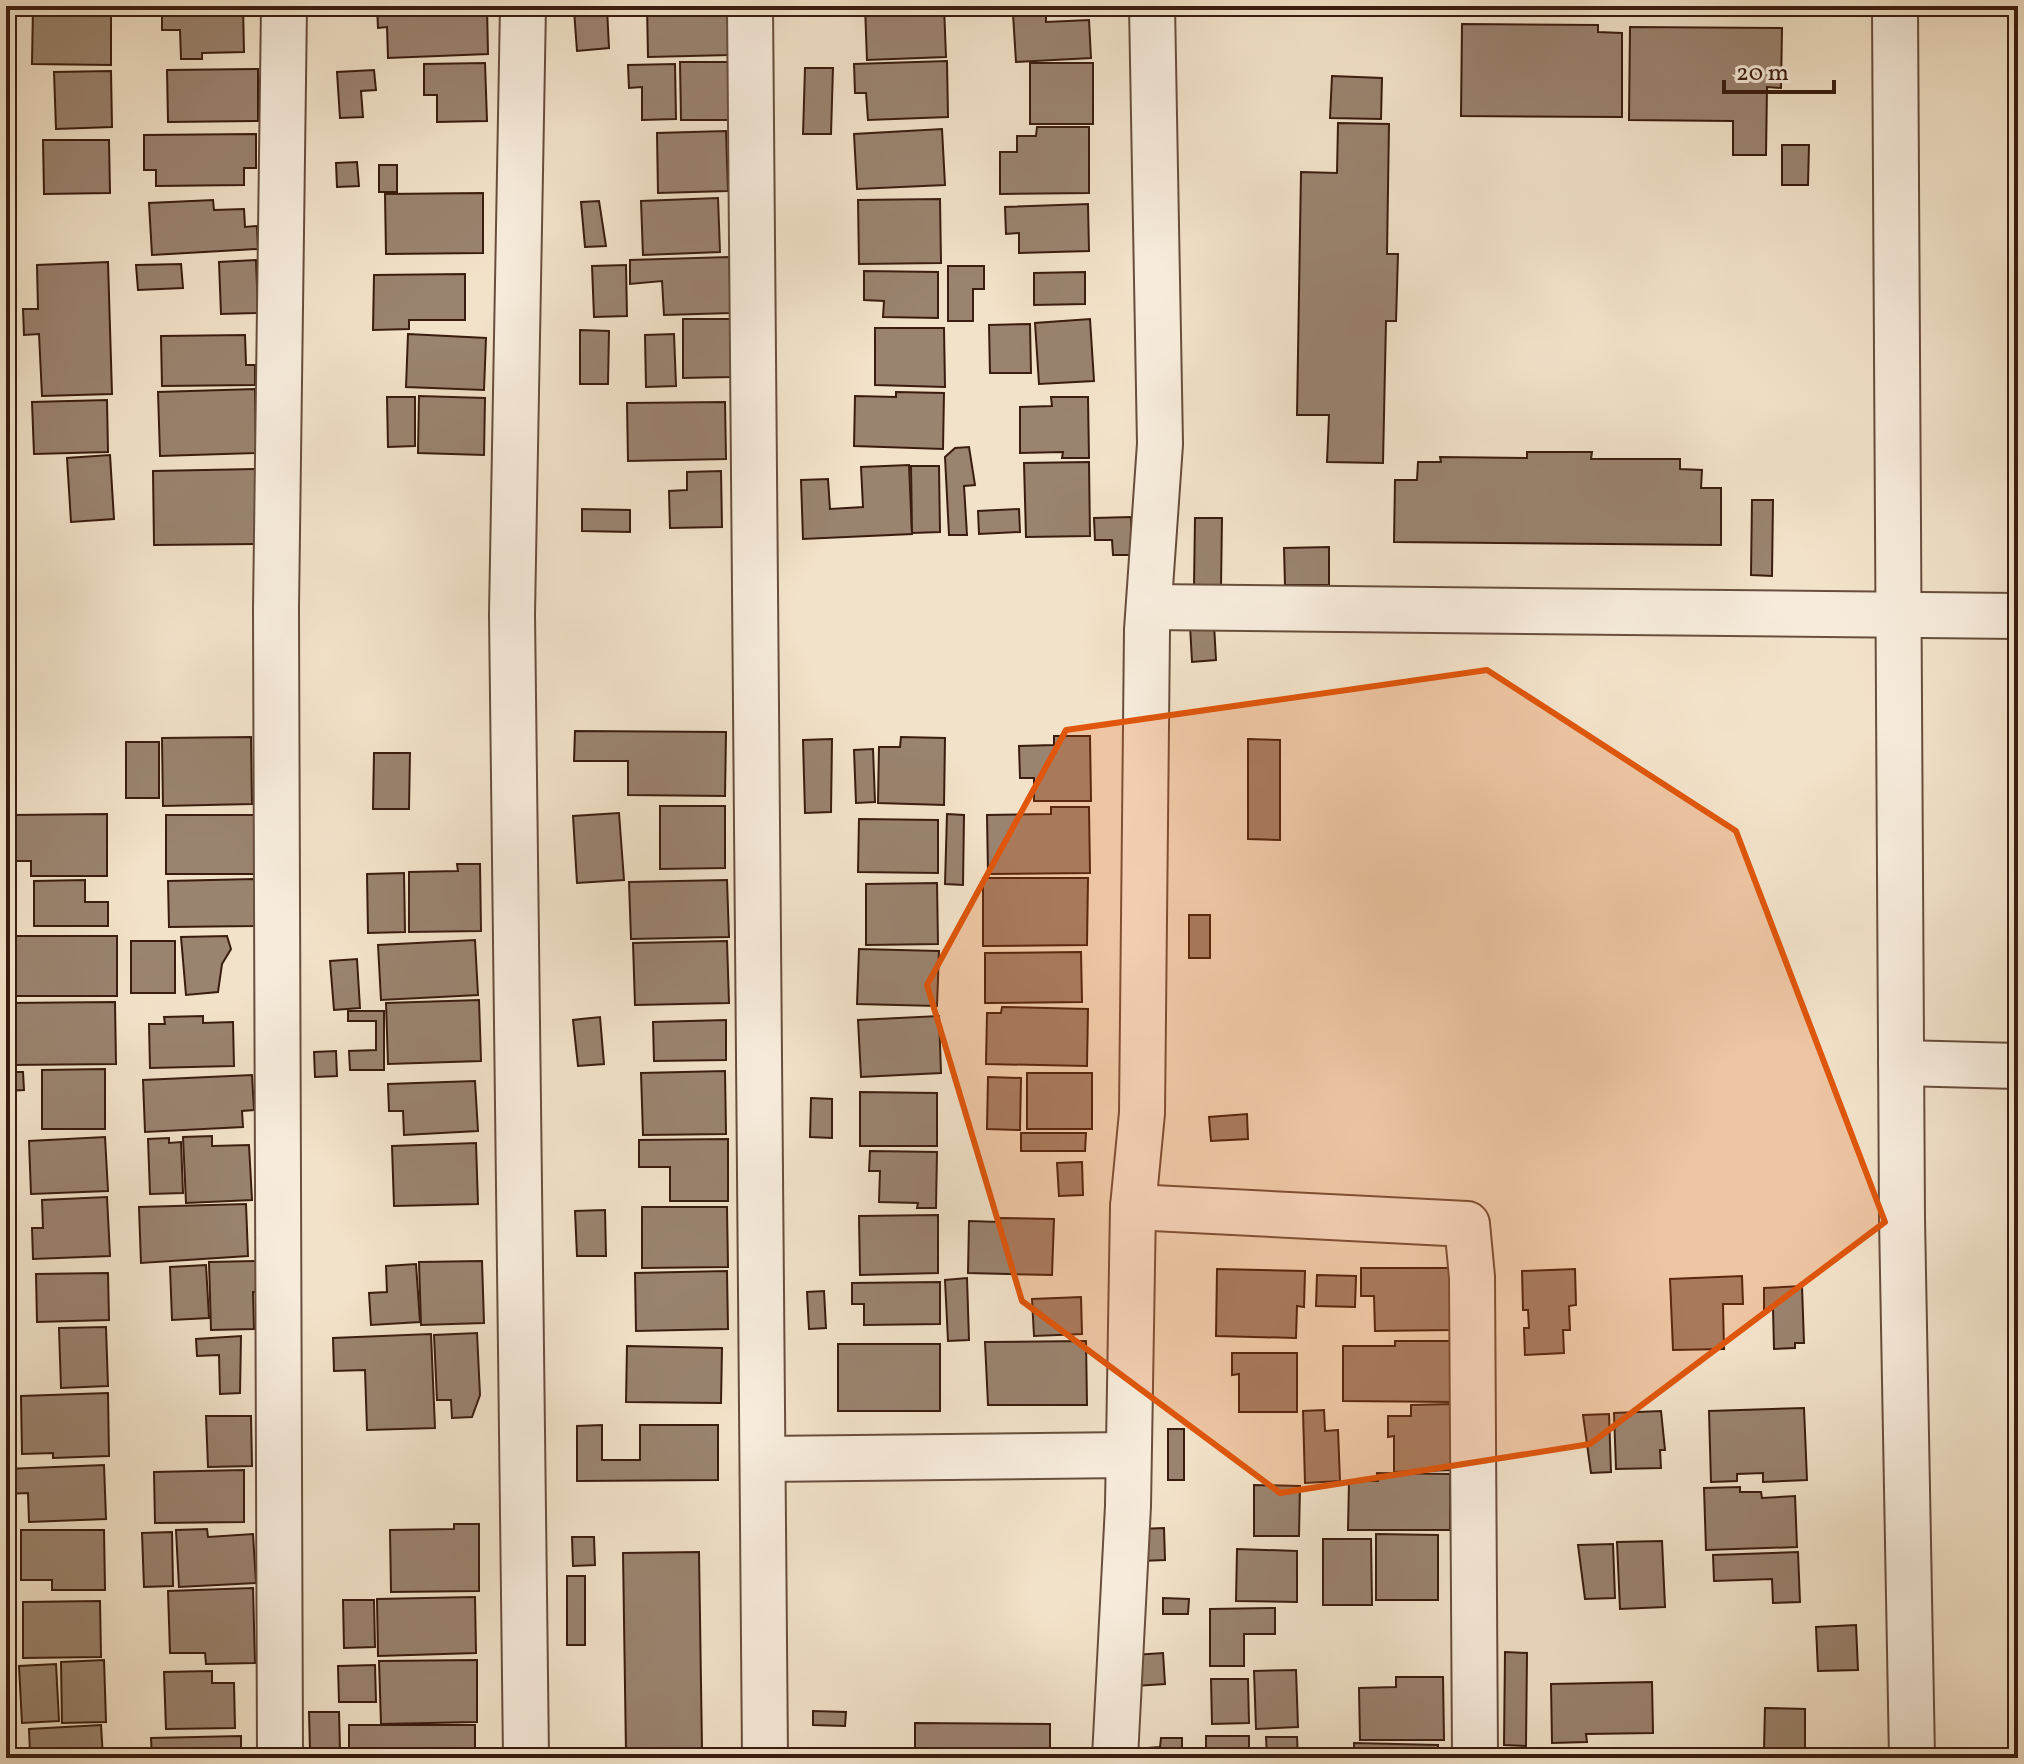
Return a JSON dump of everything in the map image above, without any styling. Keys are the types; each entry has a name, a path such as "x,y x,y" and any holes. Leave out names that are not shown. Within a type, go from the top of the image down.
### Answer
{"street":[{"path":"280,1758 276,609 284,6"},
{"path":"523,6 512,630 526,1758"},
{"path":"750,6 765,1758"},
{"path":"1115,1758 1128,1455 1133,1207 1142,1113 1149,607 1160,444 1152,6"},
{"path":"1895,6 1901,1063 1912,1758"},
{"path":"1149,607 2018,616"},
{"path":"1901,1063 2018,1066"},
{"path":"1133,1207 1467,1224 1472,1277 1475,1758"},
{"path":"763,1459 1128,1455"}],"highlighted area":[{"path":"1487,670 1736,831 1885,1222 1590,1444 1280,1493 1022,1301 927,985 1066,730"}],"building":[{"path":"33,6 111,7 111,65 32,64"},
{"path":"162,6 243,6 244,52 202,53 202,59 181,59 180,30 162,30"},
{"path":"487,6 488,54 388,58 387,27 378,28 377,7"},
{"path":"647,6 729,6 730,55 648,57"},
{"path":"865,6 944,6 946,57 867,60"},
{"path":"1094,6 1094,7 1024,8"},
{"path":"607,8 609,48 577,51 574,10"},
{"path":"1046,12 1046,22 1089,20 1091,58 1016,62 1013,14"},
{"path":"1462,24 1598,25 1598,32 1622,33 1622,117 1461,116"},
{"path":"1630,27 1782,28 1781,88 1767,87 1766,155 1733,155 1733,121 1629,120"},
{"path":"947,61 948,117 868,120 866,93 855,93 854,64"},
{"path":"680,62 729,62 730,120 681,120"},
{"path":"485,63 487,121 437,122 437,95 424,95 424,64"},
{"path":"1030,63 1093,63 1093,124 1030,124"},
{"path":"675,64 676,119 642,120 642,87 629,88 628,65"},
{"path":"805,68 833,68 831,134 803,134"},
{"path":"258,69 258,121 168,122 167,70"},
{"path":"374,70 376,90 361,91 363,117 340,118 337,72"},
{"path":"111,71 112,127 56,129 54,72"},
{"path":"1332,76 1382,78 1381,119 1330,118"},
{"path":"1338,123 1389,124 1387,254 1398,254 1396,321 1386,321 1383,463 1327,462 1329,415 1297,415 1301,172 1337,173"},
{"path":"1037,127 1089,127 1089,193 1000,194 1000,152 1017,152 1017,136 1036,136"},
{"path":"942,129 945,185 857,189 854,134"},
{"path":"726,131 728,191 658,193 657,133"},
{"path":"256,134 256,168 244,168 244,185 156,186 156,170 144,170 144,135"},
{"path":"43,140 109,140 110,193 44,194"},
{"path":"1782,145 1809,145 1808,185 1782,185"},
{"path":"357,162 359,186 337,187 336,163"},
{"path":"379,165 397,165 397,192 379,192"},
{"path":"483,193 483,253 386,254 385,194"},
{"path":"718,198 720,252 643,255 641,201"},
{"path":"940,199 941,263 859,264 858,200"},
{"path":"213,200 214,210 244,209 245,227 257,226 258,249 152,255 149,203"},
{"path":"599,201 606,246 585,247 581,202"},
{"path":"1088,204 1089,251 1019,253 1019,233 1006,234 1005,207"},
{"path":"729,257 731,313 664,315 662,281 630,284 630,260"},
{"path":"256,260 258,313 221,314 219,262"},
{"path":"108,262 112,394 42,396 39,334 24,335 23,309 38,309 37,265"},
{"path":"181,264 183,288 138,290 136,265"},
{"path":"626,265 627,316 594,317 592,266"},
{"path":"948,266 984,266 984,289 973,289 973,321 948,321"},
{"path":"864,271 938,272 938,318 883,317 884,301 864,300"},
{"path":"1085,272 1085,304 1034,305 1034,273"},
{"path":"465,274 465,320 409,320 409,329 373,330 374,275"},
{"path":"683,319 731,319 731,377 683,378"},
{"path":"1090,319 1094,381 1039,384 1035,323"},
{"path":"1030,324 1031,373 990,373 989,325"},
{"path":"875,328 944,328 945,387 875,385"},
{"path":"580,330 609,331 608,384 580,384"},
{"path":"408,334 486,338 484,390 406,387"},
{"path":"674,334 676,386 646,387 645,335"},
{"path":"245,335 246,365 255,365 255,385 162,386 161,336"},
{"path":"6,339 9,339 10,396 6,396"},
{"path":"255,389 256,453 160,456 158,392"},
{"path":"896,392 944,393 943,449 854,446 855,396 896,397"},
{"path":"419,396 485,398 484,455 418,453"},
{"path":"387,397 415,397 415,446 388,447"},
{"path":"1051,397 1088,397 1089,458 1062,458 1063,452 1020,453 1020,407 1052,406"},
{"path":"107,400 108,452 34,454 32,402"},
{"path":"725,402 726,459 628,461 627,403"},
{"path":"969,447 975,485 964,486 967,535 949,535 945,457 955,448"},
{"path":"1527,452 1592,452 1591,459 1680,459 1680,469 1702,470 1701,488 1721,488 1721,545 1394,542 1395,480 1417,480 1418,462 1441,462 1440,457 1527,458"},
{"path":"110,455 114,519 71,522 67,458"},
{"path":"1089,462 1090,536 1026,537 1024,463"},
{"path":"909,465 912,534 803,539 801,480 828,479 830,509 863,507 861,467"},
{"path":"911,466 939,466 940,532 912,533"},
{"path":"260,469 261,544 154,545 153,471"},
{"path":"721,471 722,527 670,528 669,491 687,490 687,472"},
{"path":"1752,500 1773,500 1772,576 1751,575"},
{"path":"582,509 630,510 630,532 582,531"},
{"path":"1019,509 1020,532 979,534 978,511"},
{"path":"1131,517 1131,555 1113,555 1112,540 1095,540 1094,518"},
{"path":"1195,518 1222,518 1221,587 1194,587"},
{"path":"1329,547 1329,585 1285,585 1284,548"},
{"path":"1214,624 1216,660 1192,662 1190,625"},
{"path":"6,731 16,731 16,761 6,761"},
{"path":"575,731 726,732 725,796 628,795 628,761 574,761"},
{"path":"1054,736 1090,736 1091,801 1034,801 1034,778 1020,778 1019,746 1054,745"},
{"path":"251,737 252,804 163,806 162,738"},
{"path":"901,737 945,738 944,805 878,803 879,747 900,747"},
{"path":"832,739 831,812 805,813 803,740"},
{"path":"1248,739 1280,740 1280,840 1248,839"},
{"path":"126,742 159,742 159,798 126,798"},
{"path":"873,749 875,802 856,803 854,750"},
{"path":"374,753 410,753 409,809 373,809"},
{"path":"660,806 725,806 725,868 660,869"},
{"path":"1051,807 1089,807 1090,873 988,874 987,815 1051,814"},
{"path":"619,813 624,880 577,883 573,816"},
{"path":"107,814 107,876 31,876 31,861 12,861 12,815"},
{"path":"947,814 964,815 963,885 945,884"},
{"path":"166,815 255,815 255,874 166,874"},
{"path":"859,819 938,820 938,873 858,872"},
{"path":"457,864 480,864 481,931 409,932 409,872 458,871"},
{"path":"404,873 405,932 368,933 367,874"},
{"path":"983,878 1088,878 1087,945 983,946"},
{"path":"254,879 255,926 169,927 168,881"},
{"path":"85,880 85,902 108,902 108,926 34,926 34,881"},
{"path":"727,880 729,937 631,939 629,882"},
{"path":"937,883 938,944 866,945 866,884"},
{"path":"1189,915 1210,915 1210,958 1189,958"},
{"path":"16,936 117,936 117,996 16,996"},
{"path":"227,936 231,949 222,964 218,992 186,995 181,937"},
{"path":"475,940 478,995 381,1000 378,945"},
{"path":"131,941 175,941 175,993 131,993"},
{"path":"727,941 729,1003 635,1005 633,943"},
{"path":"859,949 939,951 937,1006 857,1004"},
{"path":"1081,952 1082,1002 985,1003 985,953"},
{"path":"357,959 360,1008 334,1010 330,961"},
{"path":"479,1000 481,1061 388,1064 386,1003"},
{"path":"115,1002 116,1064 8,1065 8,1003"},
{"path":"1002,1007 1088,1009 1087,1066 986,1064 987,1013 1001,1013"},
{"path":"348,1011 384,1011 384,1070 350,1070 349,1051 376,1050 376,1021 348,1021"},
{"path":"203,1016 203,1023 233,1022 234,1066 150,1068 149,1024 165,1024 164,1017"},
{"path":"939,1016 941,1073 861,1077 858,1020"},
{"path":"600,1017 604,1064 578,1066 573,1020"},
{"path":"726,1020 726,1060 654,1061 653,1022"},
{"path":"336,1051 337,1076 315,1077 314,1052"},
{"path":"105,1069 105,1129 42,1129 42,1070"},
{"path":"725,1071 726,1134 643,1135 641,1073"},
{"path":"6,1072 23,1072 24,1090 6,1091"},
{"path":"1027,1073 1092,1073 1092,1129 1027,1129"},
{"path":"252,1075 254,1110 242,1111 243,1127 145,1132 143,1080"},
{"path":"988,1077 1021,1078 1020,1130 987,1129"},
{"path":"475,1081 478,1131 404,1135 403,1111 389,1111 388,1084"},
{"path":"860,1092 937,1093 937,1146 860,1146"},
{"path":"811,1098 832,1099 832,1138 810,1137"},
{"path":"1247,1114 1248,1139 1211,1141 1209,1117"},
{"path":"1021,1133 1086,1133 1085,1151 1021,1151"},
{"path":"212,1136 212,1146 249,1145 252,1200 186,1203 183,1137"},
{"path":"105,1137 108,1191 31,1194 29,1141"},
{"path":"169,1138 169,1143 181,1142 183,1193 150,1194 148,1139"},
{"path":"728,1139 728,1201 670,1201 670,1167 639,1167 639,1140"},
{"path":"476,1143 478,1204 394,1206 392,1146"},
{"path":"870,1151 937,1152 936,1208 917,1208 918,1203 879,1202 880,1171 869,1171"},
{"path":"1082,1162 1083,1195 1059,1196 1057,1163"},
{"path":"107,1197 110,1256 33,1259 32,1228 43,1228 42,1200"},
{"path":"246,1204 248,1256 141,1263 139,1207"},
{"path":"642,1207 727,1207 728,1267 642,1268"},
{"path":"605,1210 606,1256 577,1256 575,1211"},
{"path":"938,1215 938,1273 860,1275 859,1216"},
{"path":"1000,1218 1054,1219 1052,1275 968,1273 969,1221 1000,1222"},
{"path":"259,1261 260,1292 253,1292 254,1329 211,1330 209,1262"},
{"path":"482,1261 484,1323 421,1325 419,1262"},
{"path":"416,1264 420,1322 371,1325 369,1293 387,1292 386,1266"},
{"path":"206,1265 209,1318 172,1320 170,1267"},
{"path":"1361,1268 1451,1268 1451,1330 1375,1331 1374,1296 1361,1296"},
{"path":"1217,1269 1305,1271 1304,1307 1297,1306 1296,1338 1216,1336"},
{"path":"1575,1269 1576,1305 1569,1306 1570,1330 1563,1330 1564,1353 1525,1355 1524,1328 1529,1328 1528,1310 1523,1310 1522,1271"},
{"path":"727,1271 728,1329 636,1331 635,1273"},
{"path":"108,1273 109,1320 37,1322 36,1274"},
{"path":"1317,1275 1356,1276 1355,1307 1316,1306"},
{"path":"1742,1276 1743,1304 1723,1304 1724,1349 1673,1350 1670,1279"},
{"path":"967,1278 969,1340 948,1341 945,1280"},
{"path":"940,1282 940,1324 864,1325 864,1304 852,1304 852,1283"},
{"path":"1802,1286 1804,1343 1795,1343 1795,1348 1774,1349 1773,1309 1764,1309 1764,1288"},
{"path":"824,1291 826,1328 809,1329 807,1292"},
{"path":"1081,1297 1082,1334 1034,1336 1032,1299"},
{"path":"106,1327 108,1386 61,1388 59,1328"},
{"path":"477,1333 480,1395 472,1417 452,1418 451,1400 437,1400 434,1335"},
{"path":"431,1334 435,1428 367,1430 365,1370 334,1371 333,1338"},
{"path":"241,1336 240,1393 220,1394 219,1355 197,1356 196,1339"},
{"path":"1086,1341 1087,1405 988,1405 985,1342"},
{"path":"1395,1341 1453,1341 1453,1402 1343,1401 1343,1346 1395,1346"},
{"path":"838,1344 940,1344 940,1411 838,1411"},
{"path":"627,1346 722,1348 721,1403 626,1402"},
{"path":"1232,1353 1297,1353 1297,1412 1239,1412 1239,1374 1232,1375"},
{"path":"2018,1363 2018,1429 2015,1429 2013,1364"},
{"path":"108,1393 109,1456 53,1458 53,1453 22,1454 21,1396"},
{"path":"1452,1404 1453,1470 1394,1472 1394,1436 1388,1437 1388,1416 1411,1416 1411,1405"},
{"path":"1804,1408 1807,1480 1763,1482 1763,1473 1737,1474 1737,1481 1711,1482 1709,1411"},
{"path":"1324,1410 1325,1431 1338,1430 1340,1481 1305,1483 1303,1411"},
{"path":"1661,1411 1665,1450 1660,1450 1661,1468 1616,1469 1614,1413"},
{"path":"1609,1414 1611,1472 1591,1473 1583,1415"},
{"path":"206,1416 251,1416 252,1466 208,1467"},
{"path":"602,1425 602,1460 640,1460 640,1425 718,1425 718,1480 577,1481 577,1426"},
{"path":"1168,1429 1184,1429 1184,1480 1168,1480"},
{"path":"2018,1432 2018,1499 2016,1499 2013,1433"},
{"path":"104,1465 106,1519 29,1522 28,1493 6,1494 6,1469"},
{"path":"244,1470 244,1522 155,1523 154,1472"},
{"path":"1377,1473 1450,1474 1450,1530 1348,1530 1349,1481 1378,1481"},
{"path":"1254,1485 1300,1486 1299,1536 1254,1536"},
{"path":"1740,1487 1740,1492 1761,1492 1762,1498 1795,1496 1797,1547 1706,1550 1704,1488"},
{"path":"454,1524 479,1524 479,1591 391,1592 390,1530 454,1529"},
{"path":"1164,1528 1165,1560 1140,1561 1139,1529"},
{"path":"207,1529 208,1537 253,1534 256,1583 179,1587 176,1530"},
{"path":"21,1530 104,1530 105,1590 52,1590 52,1580 21,1580"},
{"path":"172,1532 173,1586 144,1587 142,1533"},
{"path":"1376,1534 1438,1535 1438,1600 1376,1600"},
{"path":"572,1537 594,1537 595,1565 573,1566"},
{"path":"1323,1539 1371,1539 1372,1605 1323,1605"},
{"path":"1662,1541 1665,1607 1620,1609 1617,1542"},
{"path":"1613,1544 1615,1598 1585,1599 1578,1545"},
{"path":"1237,1549 1297,1551 1297,1602 1236,1601"},
{"path":"699,1552 702,1750 626,1752 623,1553"},
{"path":"1798,1552 1800,1602 1773,1603 1772,1579 1714,1581 1713,1555"},
{"path":"567,1576 585,1576 585,1645 567,1645"},
{"path":"253,1588 255,1663 206,1664 205,1653 170,1653 168,1591"},
{"path":"475,1597 476,1653 378,1656 377,1599"},
{"path":"1163,1598 1189,1599 1188,1614 1163,1614"},
{"path":"343,1600 374,1600 375,1647 344,1648"},
{"path":"100,1601 101,1657 23,1658 23,1602"},
{"path":"1275,1608 1275,1634 1244,1634 1244,1666 1210,1666 1210,1609"},
{"path":"1856,1625 1858,1670 1818,1671 1816,1627"},
{"path":"1505,1652 1527,1653 1526,1746 1504,1745"},
{"path":"1163,1653 1165,1684 1135,1686 1134,1655"},
{"path":"104,1660 106,1722 62,1723 61,1662"},
{"path":"477,1660 477,1722 381,1724 379,1661"},
{"path":"56,1664 59,1721 22,1723 19,1666"},
{"path":"375,1665 376,1702 339,1702 338,1666"},
{"path":"1296,1670 1298,1727 1256,1729 1254,1671"},
{"path":"212,1671 212,1683 234,1683 235,1728 166,1729 164,1672"},
{"path":"1396,1677 1443,1677 1444,1740 1360,1740 1359,1688 1396,1687"},
{"path":"1211,1679 1248,1679 1249,1723 1212,1724"},
{"path":"1652,1682 1653,1733 1586,1734 1587,1742 1552,1743 1551,1684"},
{"path":"1765,1708 1805,1709 1805,1750 1764,1749"},
{"path":"813,1711 846,1712 845,1726 813,1725"},
{"path":"309,1712 339,1712 340,1750 310,1750"},
{"path":"915,1723 1050,1724 1050,1758 915,1758"},
{"path":"101,1725 103,1758 44,1758 43,1752 30,1753 29,1729"},
{"path":"349,1725 475,1725 475,1758 349,1758"},
{"path":"241,1736 241,1758 152,1758 151,1738"},
{"path":"1206,1736 1249,1736 1249,1758 1206,1758"},
{"path":"1266,1737 1297,1737 1298,1758 1267,1758"},
{"path":"1161,1738 1182,1738 1182,1758 1135,1758 1136,1749 1160,1747"},
{"path":"1354,1743 1438,1745 1438,1758 1354,1758"}]}
